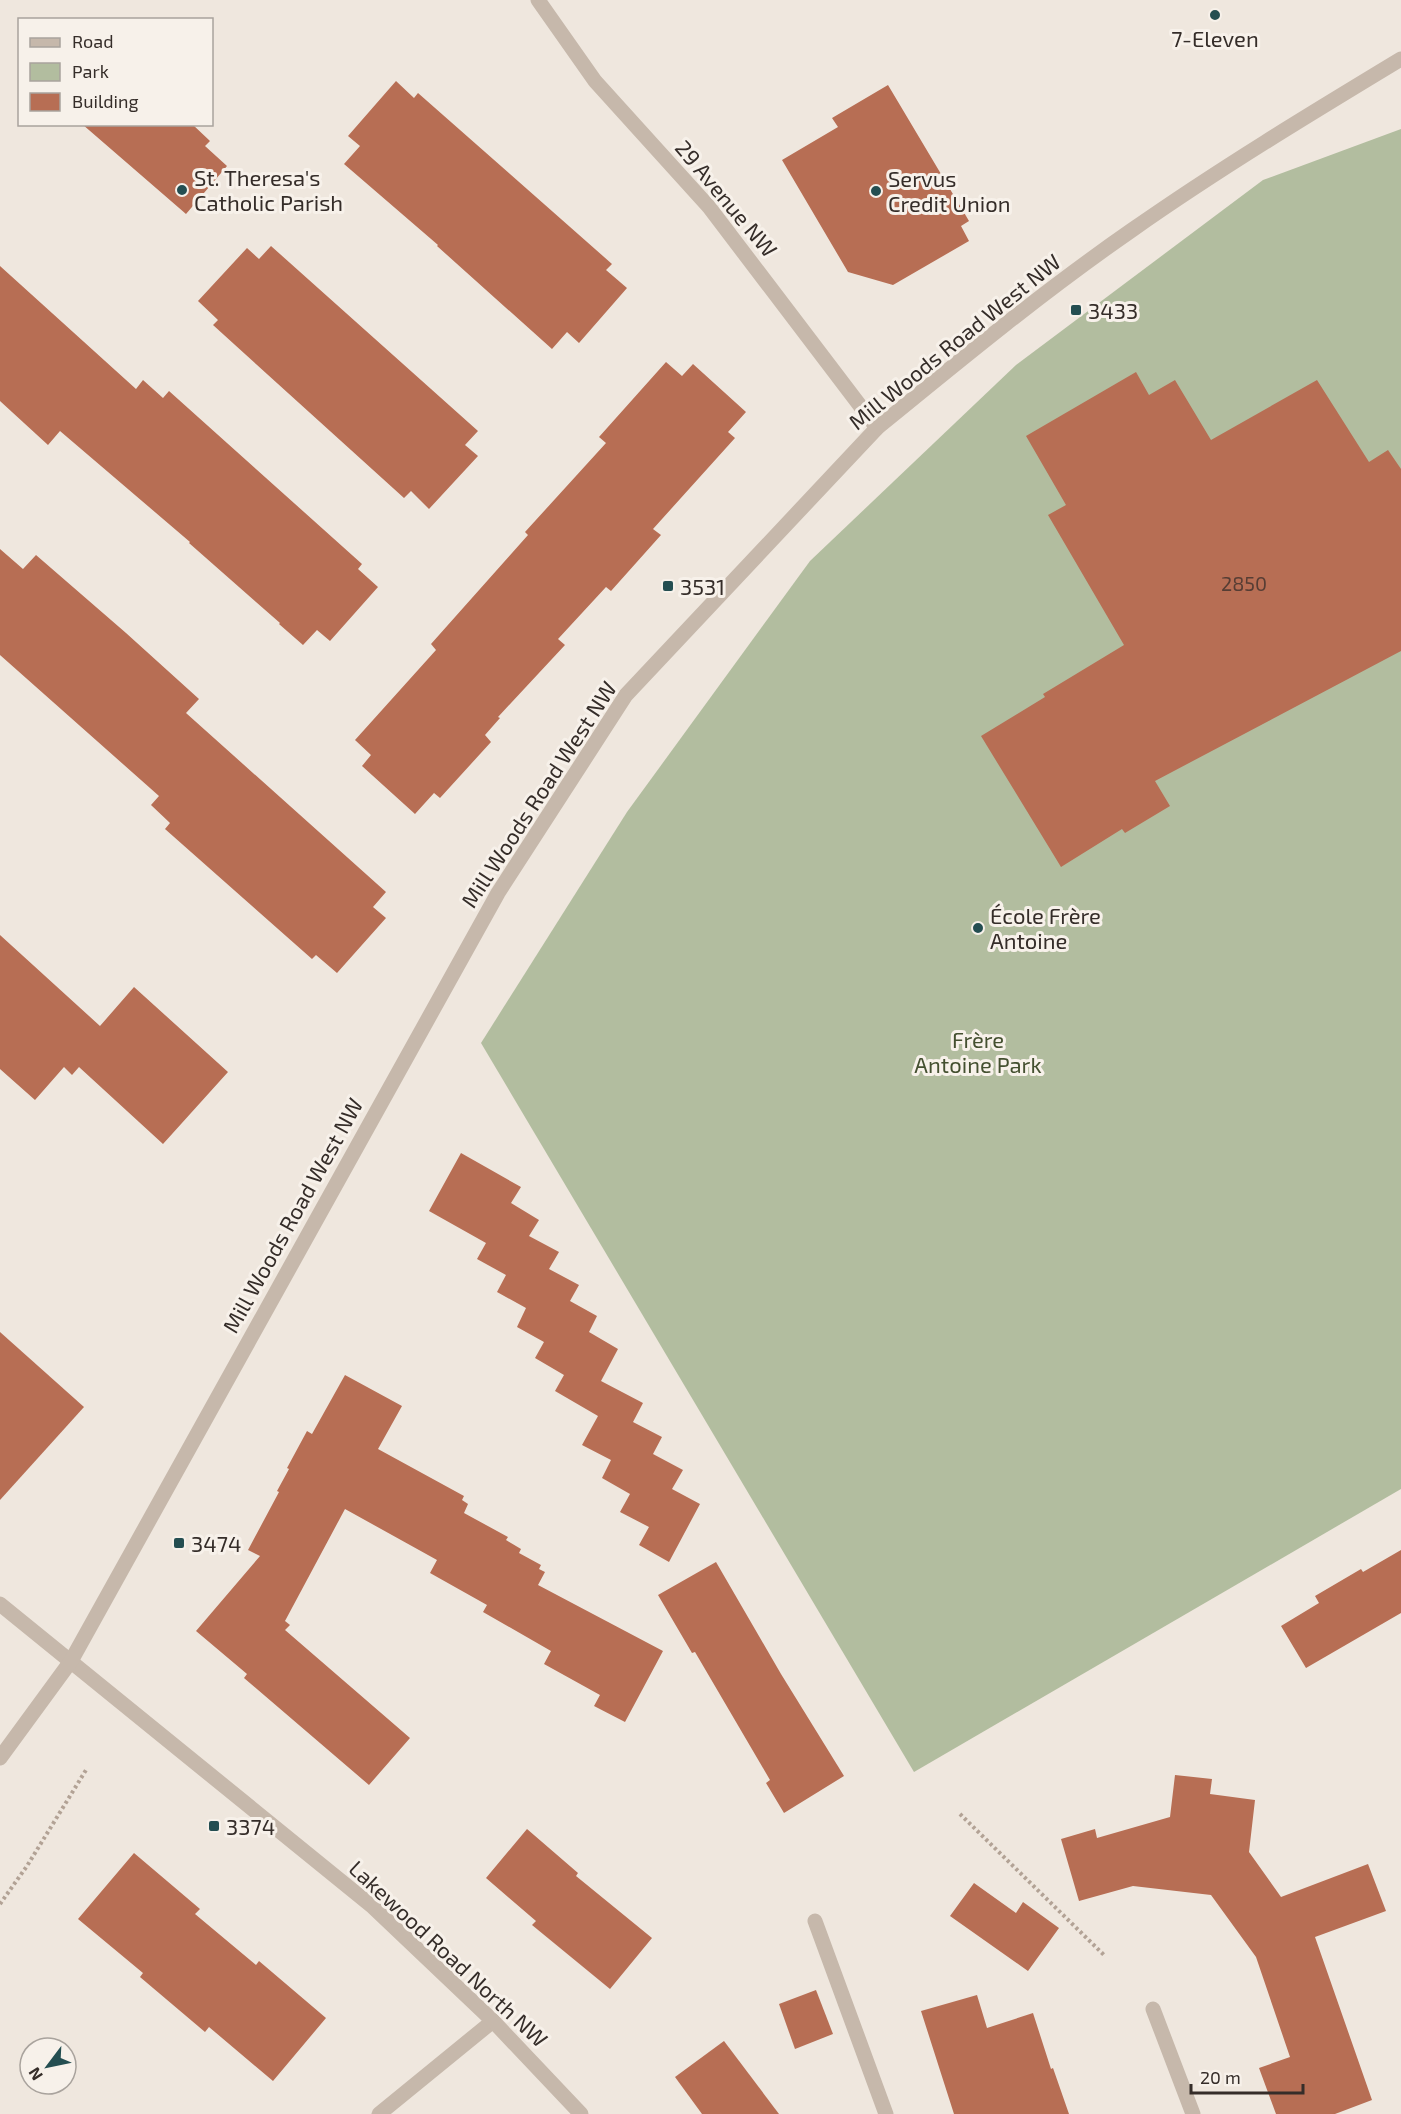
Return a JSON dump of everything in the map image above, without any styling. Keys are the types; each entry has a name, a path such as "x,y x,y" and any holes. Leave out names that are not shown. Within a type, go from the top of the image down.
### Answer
{"street":[{"name":"29 Avenue NW","path":"538,0 595,81 709,207 877,428"},
{"name":"Mill Woods Road West NW","path":"0,1758 71,1661 498,893 626,695 877,428 1067,276 1123,236 1224,168 1401,59"},
{"name":"Lakewood Road North NW","path":"0,1604 374,1907 493,2021 581,2114"},
{"path":"815,1922 886,2114"},
{"path":"1154,2009 1193,2114"},
{"path":"379,2114 493,2021"}],"path":[{"path":"0,1904 27,1866 86,1770"},
{"path":"960,1814 1105,1956"}],"green space":[{"name":"Frère Antoine Park","path":"1401,129 1401,1489 914,1772 481,1043 627,812 810,561 1016,365 1263,180"}],"building":[{"path":"396,81 414,98 418,93 612,264 606,270 627,288 579,343 567,332 552,349 438,245 344,164 360,146 348,136"},
{"name":"Servus Credit Union","path":"888,85 969,221 961,226 969,241 893,285 848,272 782,160 838,127 832,118"},
{"name":"St. Theresa's Catholic Parish","path":"84,126 194,126 210,141 205,146 227,166 186,214"},
{"path":"271,246 478,431 465,445 478,456 429,509 411,491 404,498 213,325 218,320 198,301 247,248 259,259"},
{"path":"0,266 136,389 143,380 163,398 169,391 362,564 358,569 378,587 330,641 317,630 303,645 190,542 60,431 48,445 0,401"},
{"path":"666,362 682,376 693,364 746,412 728,432 735,438 653,529 661,535 611,591 606,587 558,639 565,645 498,717 500,718 485,735 491,742 440,798 434,793 415,814 362,766 371,755 355,740 436,650 431,644 528,535 525,532 606,443 599,437"},
{"path":"1136,372 1149,395 1175,380 1211,440 1317,380 1369,462 1388,450 1401,469 1401,651 1155,781 1170,806 1125,833 1122,829 1061,867 981,736 1045,697 1043,694 1124,645 1048,515 1066,505 1026,436"},
{"path":"0,549 23,569 36,555 126,633 199,699 186,713 386,892 373,907 386,918 337,973 316,955 312,959 165,829 170,823 151,805 159,796 0,655"},
{"path":"0,935 100,1026 134,987 228,1072 163,1144 79,1067 72,1075 64,1067 35,1100 0,1069"},
{"path":"461,1153 521,1187 511,1203 539,1220 529,1236 559,1252 549,1269 579,1285 570,1301 597,1316 589,1332 618,1349 601,1381 643,1403 633,1422 662,1437 653,1454 683,1470 672,1489 700,1504 669,1562 639,1545 649,1527 620,1512 630,1494 602,1478 611,1460 582,1445 598,1416 555,1391 564,1375 535,1358 544,1342 517,1327 526,1308 497,1292 506,1275 477,1259 486,1243 429,1211"},
{"path":"0,1332 84,1407 0,1500"},
{"path":"345,1375 402,1406 378,1449 464,1496 462,1500 468,1504 464,1513 508,1537 506,1540 521,1549 519,1553 541,1565 539,1569 545,1572 538,1585 663,1651 625,1722 594,1706 600,1695 544,1664 551,1651 483,1612 487,1605 430,1573 437,1560 345,1509 285,1621 290,1625 285,1630 410,1738 369,1785 244,1678 247,1674 196,1631 260,1556 248,1550 279,1492 277,1491 289,1469 287,1468 307,1431 312,1434"},
{"path":"1401,1550 1401,1613 1306,1668 1281,1626 1319,1603 1315,1596 1361,1569 1363,1572"},
{"path":"716,1562 844,1776 784,1813 766,1783 770,1780 695,1652 692,1653 658,1595"},
{"path":"1175,1775 1212,1779 1210,1794 1255,1800 1249,1852 1281,1897 1368,1864 1386,1911 1315,1937 1372,2100 1335,2114 1276,2114 1259,2068 1290,2057 1256,1957 1211,1895 1133,1886 1079,1901 1061,1839 1095,1829 1097,1838 1170,1817"},
{"path":"527,1829 578,1873 576,1876 652,1938 610,1989 532,1925 536,1921 486,1878"},
{"path":"134,1853 200,1909 195,1914 256,1965 259,1961 326,2018 273,2081 209,2027 205,2032 140,1977 143,1973 78,1919"},
{"path":"974,1883 1016,1913 1023,1902 1059,1928 1028,1971 950,1916"},
{"path":"816,1990 833,2034 795,2049 779,2004"},
{"path":"977,1995 987,2028 1033,2013 1051,2069 1053,2068 1069,2114 954,2114 921,2011"},
{"path":"724,2041 779,2114 702,2114 675,2077"}],"place":[{"name":"7-Eleven","path":"1215,15"},
{"name":"St. Theresa's Catholic Parish","path":"182,190"},
{"name":"Servus Credit Union","path":"876,191"},
{"name":"3433","path":"1076,310"},
{"name":"3531","path":"668,586"},
{"name":"École Frère Antoine","path":"978,928"},
{"name":"3474","path":"179,1543"},
{"name":"3374","path":"214,1826"}]}
